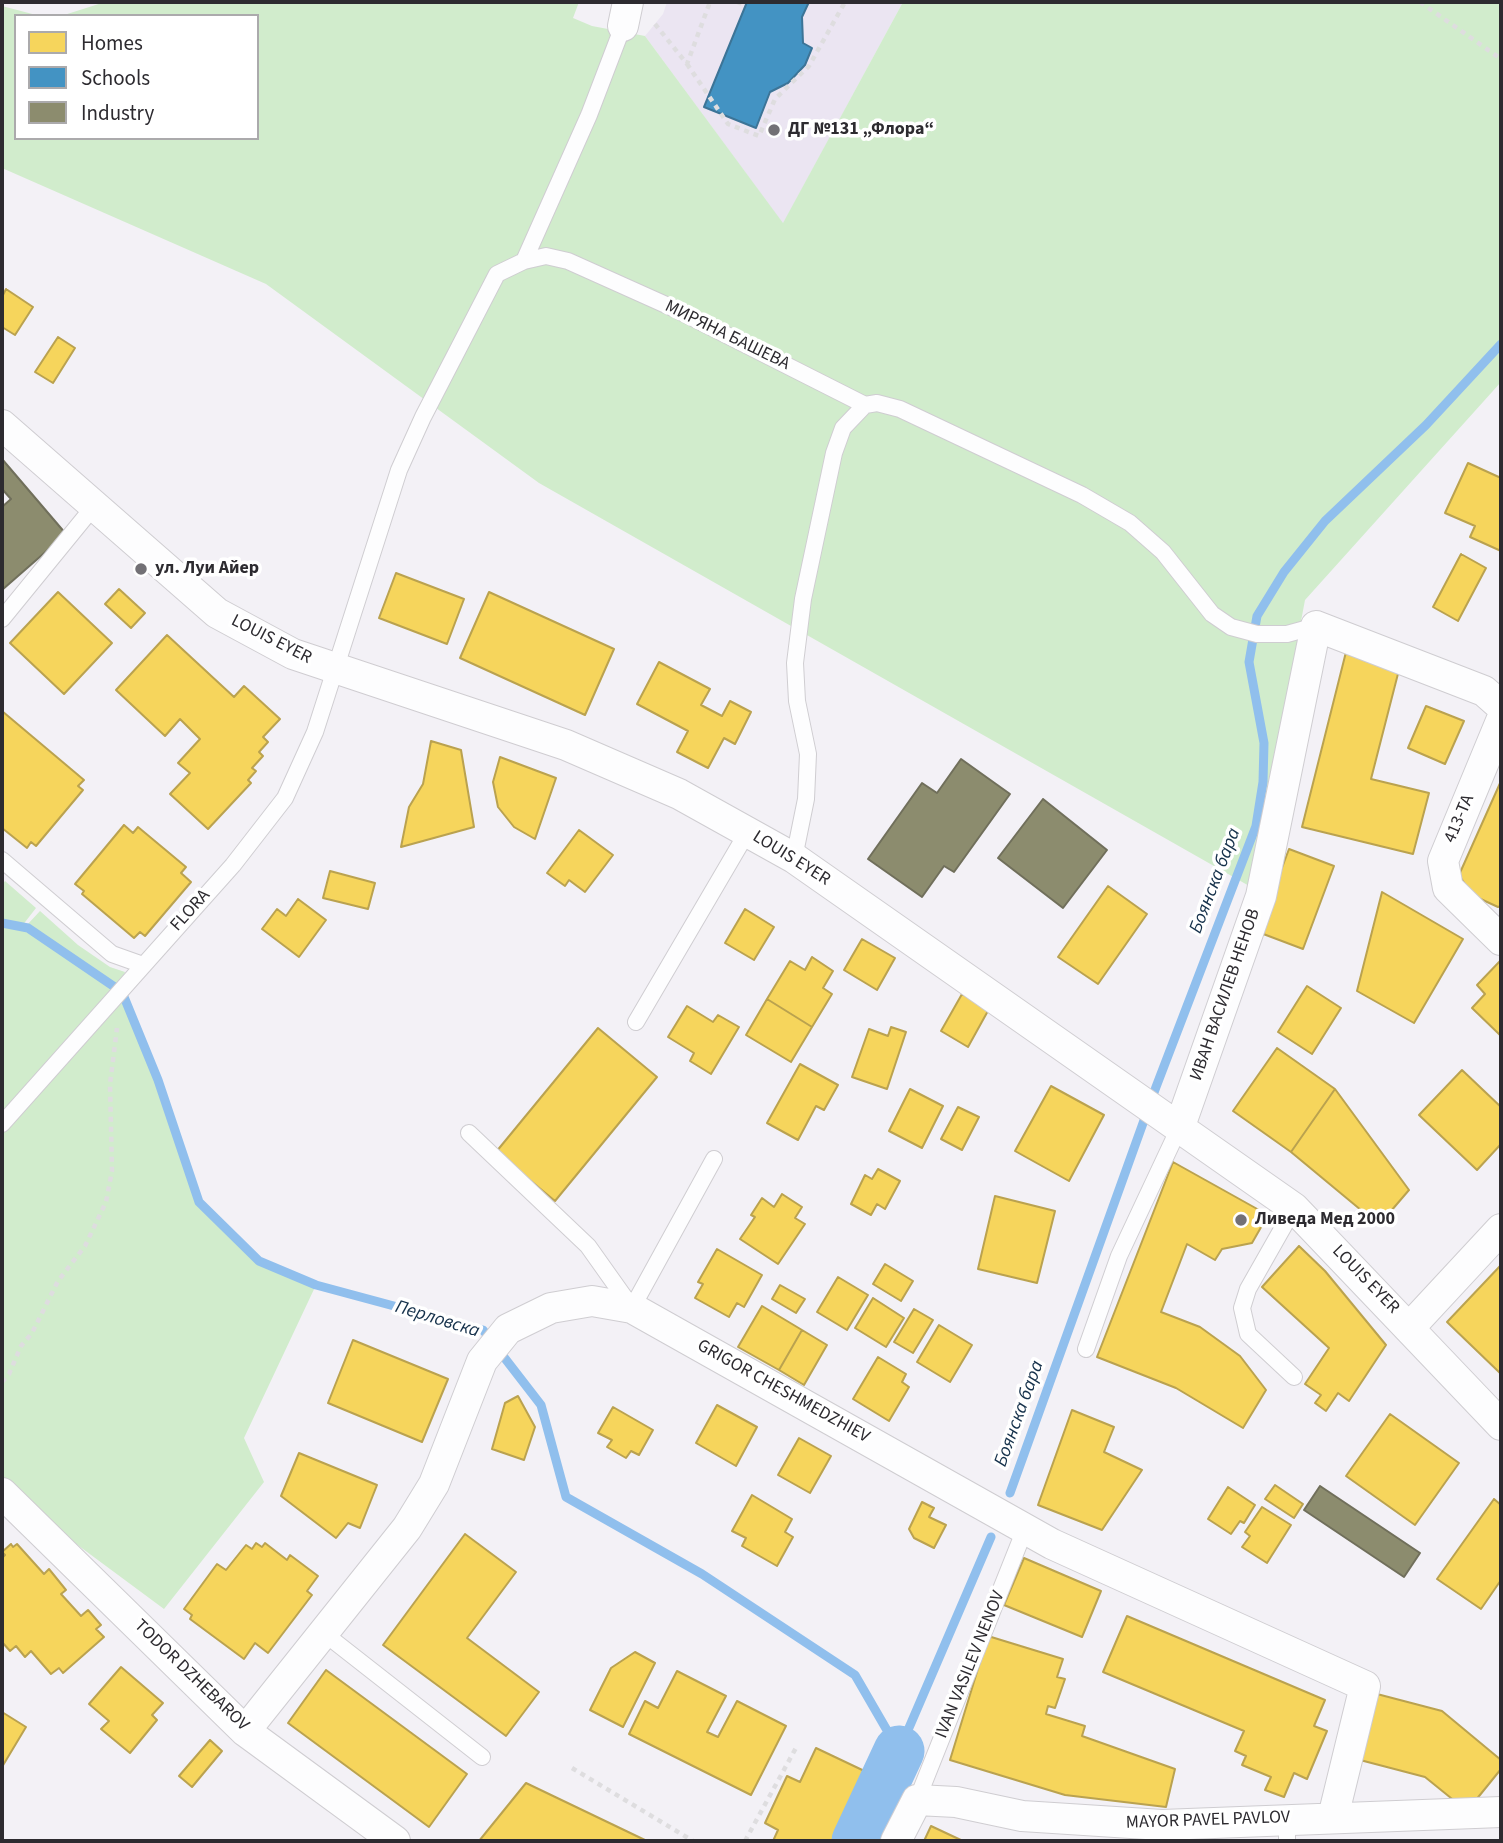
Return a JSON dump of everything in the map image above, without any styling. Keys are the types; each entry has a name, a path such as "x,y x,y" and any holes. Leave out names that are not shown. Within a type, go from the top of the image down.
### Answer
{"street":[{"name":"LOUIS EYER","path":"2,425 217,612 293,654 334,670 366,677 566,744 679,794 794,858 1294,1208 1501,1425"},
{"path":"1316,626 1484,691 1501,706"},
{"name":"ИВАН ВАСИЛЕВ НЕНОВ","path":"1159,1112 1261,896 1316,626"},
{"name":"413-ТА","path":"1501,721 1443,861 1448,888 1501,940"},
{"path":"1410,1327 1501,1230"},
{"name":"GRIGOR CHESHMEDZHIEV","path":"245,1731 407,1528 434,1485 482,1361 508,1329 551,1308 592,1301 632,1308 1063,1549 1365,1686 1333,1817"},
{"name":"TODOR DZHEBAROV","path":"2,1493 245,1731 390,1840"},
{"path":"896,1841 917,1800"},
{"name":"MAYOR PAVEL PAVLOV","path":"917,1800 956,1802 1022,1816 1103,1824 1287,1830 1333,1817 1501,1812"}],"lane":[{"path":"524,261 589,115 625,14"},
{"name":"МИРЯНА БАШЕВА","path":"334,670 399,470 423,417 497,274 524,261 547,256 568,261 675,309 865,405 877,403 900,409 1082,495 1129,523 1163,552 1212,614 1231,627 1257,634 1287,635 1316,626"},
{"path":"794,858 806,799 804,725 797,701 795,663 803,600 834,453 843,428 865,405"},
{"path":"2,619 95,506"},
{"name":"FLORA","path":"2,1124 233,865 285,798 315,732 334,670"},
{"path":"636,1022 748,831"},
{"path":"2,860 112,954 143,965"},
{"name":"ИВАН ВАСИЛЕВ НЕНОВ","path":"1086,1349 1119,1256 1159,1112"},
{"path":"469,1133 588,1247 632,1308 714,1159"},
{"path":"1294,1208 1248,1289 1242,1308 1248,1334 1294,1377"},
{"name":"IVAN VASILEV NENOV","path":"917,1800 1025,1529"},
{"path":"325,1634 482,1756"}],"path":[{"path":"687,64 710,2"},
{"path":"737,2 745,5"},
{"path":"655,23 728,124 759,136 775,99 809,66 845,2"},
{"path":"1420,2 1501,59"},
{"path":"2,1382 9,1374 21,1346 32,1333 58,1281 85,1247 106,1202 112,1171 110,1084 117,1029 112,999"},
{"path":"745,1841 797,1746"},
{"path":"572,1768 693,1841"}],"shaded area":[{"name":"ДГ №131 „Флора“","path":"667,2 903,2 783,224 645,36 663,14"}],"green space":[{"path":"105,2 579,2 573,18 592,26 645,36 783,223 903,2 1501,2 1501,382 1305,600 1251,887 539,483 266,284 2,168 2,6 32,14 14,14 14,140 259,140 259,14 67,14"},
{"path":"5,881 36,908 22,926 122,992 158,1080 199,1202 259,1261 316,1285 244,1438 264,1482 164,1609 2,1489 2,885"},
{"path":"40,911 78,945 110,967 125,972 120,989 27,925"}],"building: Homes":[{"path":"6,289 33,307 15,335 2,327 2,297"},
{"path":"58,337 75,348 53,383 35,372"},
{"path":"1468,463 1501,478 1501,551 1470,537 1475,526 1445,513"},
{"path":"1461,554 1486,568 1458,621 1433,607"},
{"path":"396,573 464,599 447,644 379,618"},
{"path":"119,589 145,613 131,628 105,604"},
{"path":"58,592 112,643 64,694 10,643"},
{"path":"489,592 614,649 585,715 460,658"},
{"path":"167,635 234,697 244,686 280,719 263,737 268,742 259,752 263,756 252,768 256,771 248,780 251,783 208,829 170,794 190,773 178,763 200,739 180,719 165,736 116,690"},
{"path":"1347,648 1401,662 1371,779 1429,793 1413,854 1302,827"},
{"path":"659,662 710,689 701,705 722,716 730,701 751,712 735,744 724,738 708,768 677,752 688,731 637,704"},
{"path":"1426,706 1464,721 1445,764 1408,748"},
{"path":"2,711 84,780 78,786 83,790 36,846 31,842 27,848 2,828"},
{"path":"431,741 461,750 474,827 401,847 409,807 423,784"},
{"path":"500,757 556,778 535,839 514,827 498,807 493,782"},
{"path":"1501,781 1501,906 1498,907 1472,895 1459,875"},
{"path":"124,825 133,833 138,827 186,867 181,873 191,882 145,936 140,932 134,938 82,894 84,891 75,884"},
{"path":"579,830 613,855 585,892 569,880 565,886 547,873"},
{"path":"1289,849 1334,866 1303,949 1258,932"},
{"path":"330,871 375,883 368,909 323,898"},
{"path":"1108,886 1147,914 1098,984 1058,957"},
{"path":"1382,892 1463,939 1414,1023 1357,991"},
{"path":"298,899 326,920 299,957 262,929 277,909 286,916"},
{"path":"745,909 774,927 754,960 725,943"},
{"path":"862,939 895,958 877,990 844,970"},
{"path":"812,957 833,971 823,988 832,994 812,1027 767,999 790,961 805,970"},
{"path":"1501,960 1501,1036 1472,1008 1485,994 1477,985"},
{"path":"1307,986 1341,1008 1312,1054 1278,1032"},
{"path":"962,994 989,1009 968,1047 941,1031"},
{"path":"767,999 812,1027 791,1062 746,1035"},
{"path":"687,1006 713,1022 718,1015 739,1027 711,1074 690,1061 694,1053 668,1037"},
{"path":"891,1027 906,1032 887,1089 852,1077 869,1029 888,1036"},
{"path":"598,1028 657,1077 555,1201 496,1152"},
{"path":"1277,1048 1335,1089 1291,1152 1233,1111"},
{"path":"800,1064 838,1085 824,1110 816,1106 798,1140 767,1123"},
{"path":"1462,1070 1501,1107 1501,1144 1477,1170 1419,1115"},
{"path":"1051,1086 1104,1115 1069,1181 1015,1151"},
{"path":"910,1089 943,1106 922,1148 889,1131"},
{"path":"1335,1089 1409,1190 1379,1225 1291,1152"},
{"path":"958,1107 979,1117 962,1150 941,1139"},
{"path":"1173,1162 1268,1215 1252,1243 1222,1249 1215,1260 1187,1244 1161,1312 1200,1327 1240,1356 1266,1390 1243,1428 1176,1388 1097,1357"},
{"path":"878,1169 900,1181 885,1209 877,1204 871,1215 851,1204 865,1175 872,1179"},
{"path":"782,1194 802,1207 795,1218 805,1224 778,1264 740,1239 755,1217 751,1215 762,1198 774,1207"},
{"path":"995,1196 1055,1211 1037,1283 978,1269"},
{"path":"1299,1246 1325,1271 1386,1345 1349,1401 1338,1393 1326,1411 1315,1403 1321,1395 1305,1384 1329,1348 1262,1287"},
{"path":"717,1249 762,1275 744,1307 737,1303 729,1317 695,1298 703,1284 698,1282"},
{"path":"885,1264 913,1281 901,1301 873,1284"},
{"path":"1501,1265 1501,1374 1447,1322"},
{"path":"838,1277 868,1295 847,1330 817,1312"},
{"path":"780,1285 805,1299 796,1313 772,1299"},
{"path":"873,1298 904,1318 886,1347 855,1328"},
{"path":"762,1306 802,1330 779,1370 738,1347"},
{"path":"914,1309 933,1320 913,1353 894,1342"},
{"path":"939,1325 972,1345 950,1382 917,1362"},
{"path":"802,1330 827,1345 804,1385 779,1370"},
{"path":"353,1340 448,1379 422,1442 328,1403"},
{"path":"878,1357 906,1374 902,1382 909,1387 889,1421 853,1399"},
{"path":"518,1396 535,1427 524,1460 492,1449 505,1403"},
{"path":"717,1405 757,1427 736,1466 696,1443"},
{"path":"613,1407 653,1430 639,1455 631,1451 626,1458 607,1447 612,1440 598,1433"},
{"path":"1072,1410 1114,1427 1104,1452 1142,1470 1102,1530 1038,1505"},
{"path":"1390,1414 1459,1463 1415,1525 1346,1476"},
{"path":"799,1438 831,1456 810,1493 778,1475"},
{"path":"299,1453 377,1485 360,1528 348,1523 336,1538 281,1496"},
{"path":"1275,1485 1303,1504 1294,1518 1265,1499"},
{"path":"1228,1487 1255,1505 1244,1523 1240,1521 1231,1534 1208,1519"},
{"path":"752,1495 792,1519 785,1532 793,1537 777,1566 742,1546 746,1538 732,1531"},
{"path":"1494,1499 1501,1505 1501,1580 1481,1609 1437,1579"},
{"path":"922,1502 934,1508 929,1517 946,1525 934,1548 914,1538 909,1529"},
{"path":"1262,1507 1291,1525 1267,1563 1242,1547 1250,1536 1245,1532"},
{"path":"465,1534 516,1572 467,1638 539,1692 506,1736 383,1645"},
{"path":"256,1543 262,1547 265,1543 287,1560 290,1555 318,1576 307,1591 312,1595 268,1653 255,1643 244,1659 190,1619 192,1615 184,1609 217,1564 226,1570 246,1545 252,1549"},
{"path":"11,1544 13,1547 17,1544 44,1574 49,1569 66,1590 61,1594 81,1616 88,1610 101,1625 96,1629 104,1637 63,1673 59,1668 51,1674 31,1651 25,1657 16,1646 10,1651 2,1642 2,1558 5,1555 2,1552"},
{"path":"1024,1558 1101,1591 1082,1637 1004,1605"},
{"path":"1127,1616 1325,1700 1314,1726 1327,1731 1307,1779 1294,1773 1284,1797 1265,1790 1271,1777 1242,1765 1246,1756 1235,1751 1244,1731 1103,1672"},
{"path":"988,1636 1063,1659 1057,1677 1065,1679 1055,1708 1048,1706 1046,1714 1085,1726 1082,1736 1175,1769 1166,1807 1065,1795 950,1760"},
{"path":"635,1652 655,1663 623,1727 590,1710 611,1668"},
{"path":"121,1667 163,1703 152,1715 157,1720 130,1753 101,1729 109,1721 89,1704"},
{"path":"326,1670 467,1774 429,1827 288,1723"},
{"path":"677,1671 726,1696 707,1732 718,1737 737,1701 786,1726 751,1795 629,1734 645,1701 658,1708"},
{"path":"1377,1694 1442,1711 1501,1760 1501,1769 1467,1811 1425,1777 1360,1760"},
{"path":"2,1712 26,1727 2,1767"},
{"path":"210,1740 222,1751 192,1787 179,1776"},
{"path":"816,1748 877,1777 848,1841 773,1841 778,1830 765,1823 787,1776 800,1782"},
{"path":"526,1783 647,1841 479,1841"},
{"path":"931,1826 963,1841 924,1841"}],"building: Schools":[{"path":"747,2 809,2 802,17 803,43 812,48 805,65 788,83 770,92 756,128 704,107"}],"building: Industry":[{"path":"2,459 66,534 2,590 2,507 11,499 2,489"},
{"path":"961,759 1010,794 954,872 944,866 922,897 868,859 922,783 937,793"},
{"path":"1043,799 1107,850 1063,908 998,858"},
{"path":"1320,1486 1420,1553 1404,1577 1304,1510"}],"waterway":[{"name":"Боянска бара","path":"1010,1493 1156,1087 1256,826 1263,782 1264,743 1249,662 1257,616 1284,572 1325,521 1426,425 1501,344"},
{"name":"Перловска","path":"2,923 28,928 122,992 158,1080 199,1202 259,1261 316,1285 483,1330 541,1405 566,1497 702,1574 855,1675 899,1751"},
{"name":"Боянска бара","path":"899,1751 991,1537"},
{"name":"Перловска","path":"857,1841 899,1751"}],"place":[{"name":"ДГ №131 „Флора“","path":"774,130"},
{"name":"ул. Луи Айер","path":"141,569"},
{"name":"Ливеда Мед 2000","path":"1241,1220"}]}
